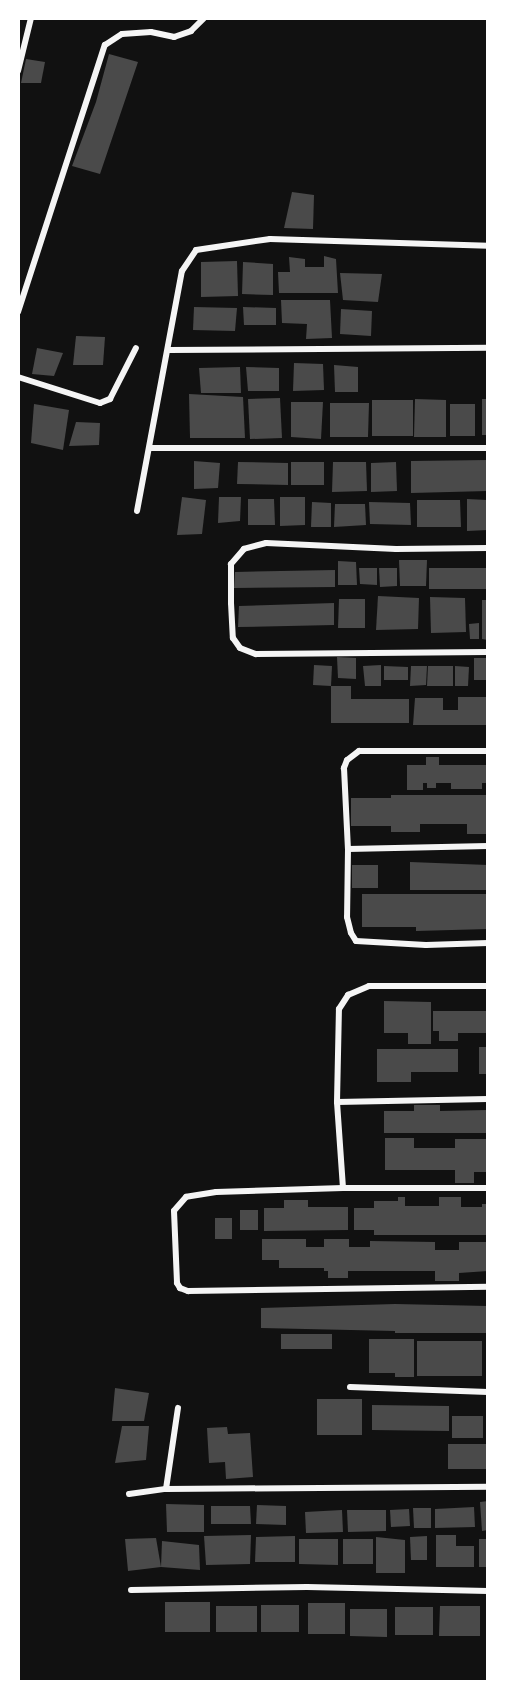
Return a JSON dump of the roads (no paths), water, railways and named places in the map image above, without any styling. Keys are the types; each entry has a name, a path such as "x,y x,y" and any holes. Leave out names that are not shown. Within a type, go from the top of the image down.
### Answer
{"street":[{"path":"18,71 31,18"},
{"path":"18,312 105,45 122,34 151,32 174,38 191,31 204,18"},
{"path":"137,511 182,271 196,250 270,240 488,246"},
{"path":"18,377 100,403 110,399 136,348"},
{"path":"169,350 488,348"},
{"path":"150,448 488,448"},
{"path":"488,548 396,549 266,543 244,549 231,564 231,603 233,638 240,648 256,654 488,652"},
{"path":"488,751 359,751 347,760 344,768 348,849 347,917 351,933 356,941 426,945 488,943"},
{"path":"348,849 488,846"},
{"path":"343,1188 337,1102 339,1009 348,995 369,986 488,986"},
{"path":"337,1102 488,1099"},
{"path":"488,1188 343,1188 216,1192 186,1197 174,1211 177,1283 180,1288 188,1291 488,1287"},
{"path":"350,1387 488,1392"},
{"path":"166,1489 178,1408"},
{"path":"129,1494 166,1489 488,1487"},
{"path":"130,1590 307,1587 488,1591"}]}
